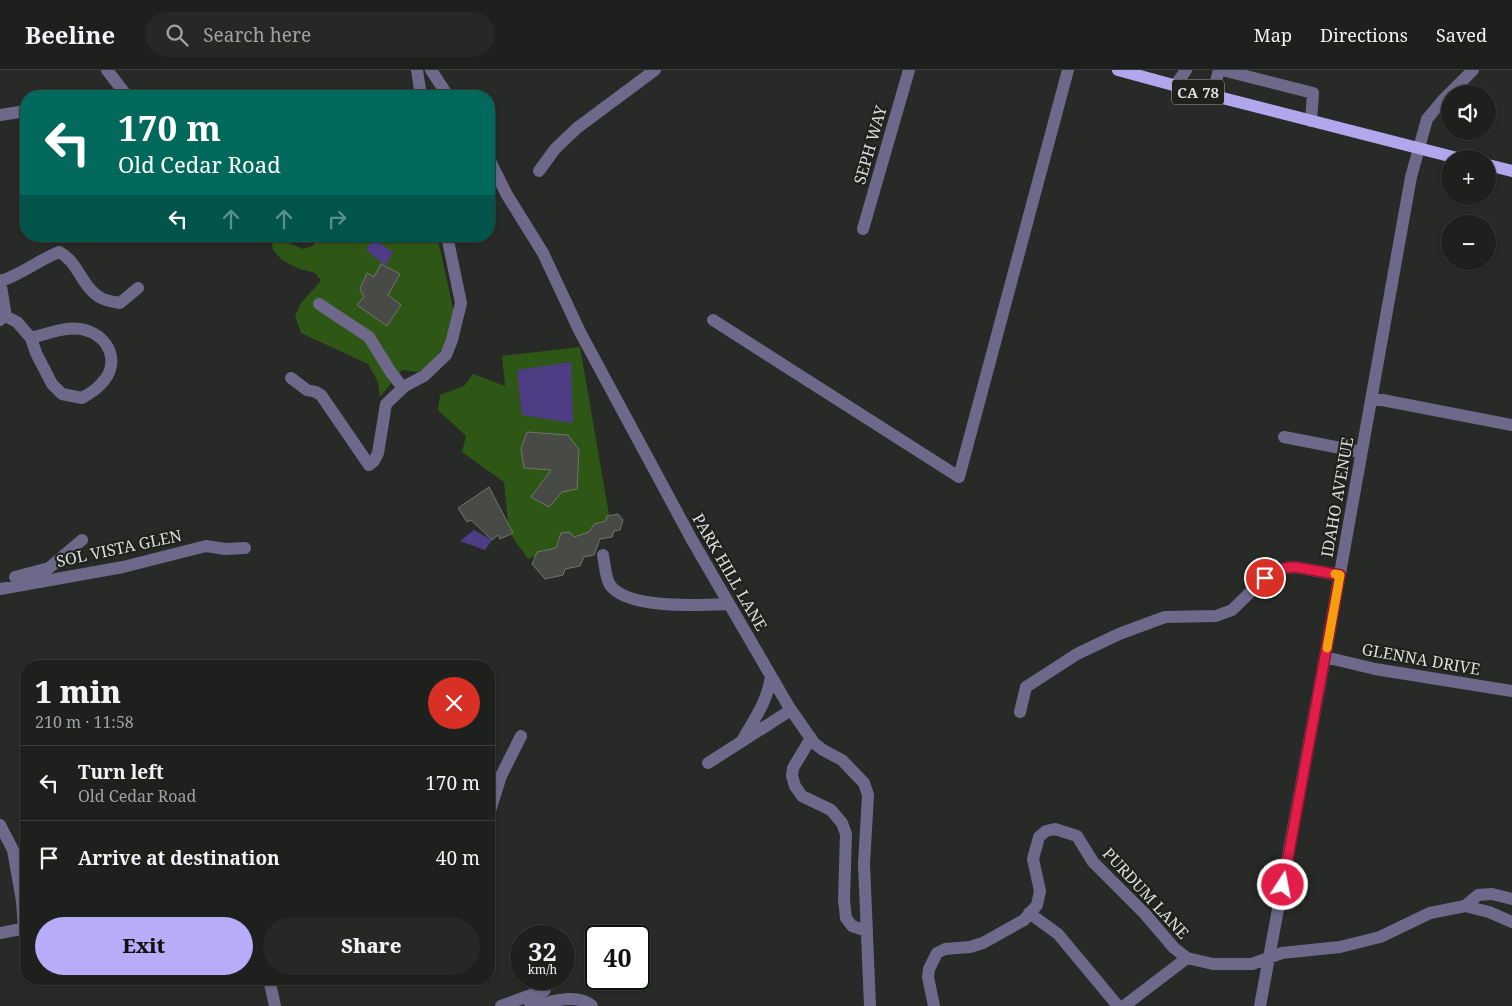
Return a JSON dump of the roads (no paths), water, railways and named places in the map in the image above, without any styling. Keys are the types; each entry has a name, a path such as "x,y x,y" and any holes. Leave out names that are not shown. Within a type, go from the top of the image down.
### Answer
{"main road":[{"name":"CA 78","path":"1118,70 1212,96 1441,154"},
{"path":"1496,167 1512,171"}],"street":[{"path":"107,70 122,90"},
{"path":"417,70 420,90"},
{"path":"430,70 444,90"},
{"path":"539,171 555,149 577,128 655,70"},
{"name":"SEPH WAY","path":"862,229 909,70"},
{"path":"712,320 959,477 1068,70"},
{"path":"1175,86 1186,70"},
{"path":"1212,96 1221,70 1313,94 1311,121"},
{"name":"IDAHO AVENUE","path":"1260,1006 1372,398 1402,220 1427,119 1473,70"},
{"path":"0,115 20,112"},
{"name":"PARK HILL LANE","path":"495,171 507,195 543,253 580,332 692,540 791,710 811,738 823,750 842,760 864,783 868,795 864,864 870,1006"},
{"path":"291,378 307,390 321,395 369,465 374,461 378,453 386,404 403,388 424,376 446,355 452,340 460,303 448,242"},
{"path":"31,338 71,329 84,330 102,338 108,345 113,359 108,375 102,384 82,398 62,394 52,384 36,354 31,338 17,322 1,318 5,311 0,281 14,277 59,252 68,256 91,290 101,298 120,303 138,288"},
{"path":"320,304 370,336 403,388"},
{"path":"1372,398 1512,425"},
{"path":"1284,437 1361,452"},
{"name":"SOL VISTA GLEN","path":"0,581 49,568 82,540"},
{"name":"SOL VISTA GLEN","path":"0,588 123,566 206,546 225,549 245,548"},
{"path":"604,555 607,580 610,585 630,598 658,604 729,604"},
{"path":"1020,712 1026,687 1077,654 1119,634 1165,617 1216,616 1232,610 1265,578 1285,568 1295,567 1340,575"},
{"name":"GLENNA DRIVE","path":"1325,657 1375,669 1512,691"},
{"path":"741,741 762,708 770,689 771,676"},
{"path":"708,762 791,710"},
{"path":"495,795 501,776 521,736"},
{"path":"811,738 793,768 794,786 802,796 832,810 842,823 846,834 844,900 846,918 852,926 867,931"},
{"path":"0,825 13,850 20,890"},
{"name":"PURDUM LANE","path":"934,1006 928,969 937,953 946,949 970,947 983,943 1024,920 1037,905 1040,891 1034,860 1039,837 1046,831 1055,829 1077,836 1093,862 1145,914 1174,948 1186,958 1213,964 1252,964 1282,953 1340,947 1380,937 1430,913 1465,906"},
{"path":"1465,906 1478,895 1492,894 1512,899"},
{"path":"1465,906 1489,912 1512,922"},
{"path":"1029,913 1058,934 1118,1006"},
{"path":"0,933 20,929"},
{"path":"1124,1006 1186,958"},
{"path":"270,985 275,1006"},
{"path":"501,1006 545,990"},
{"path":"530,1006 572,998 589,1003 592,1006"}]}
